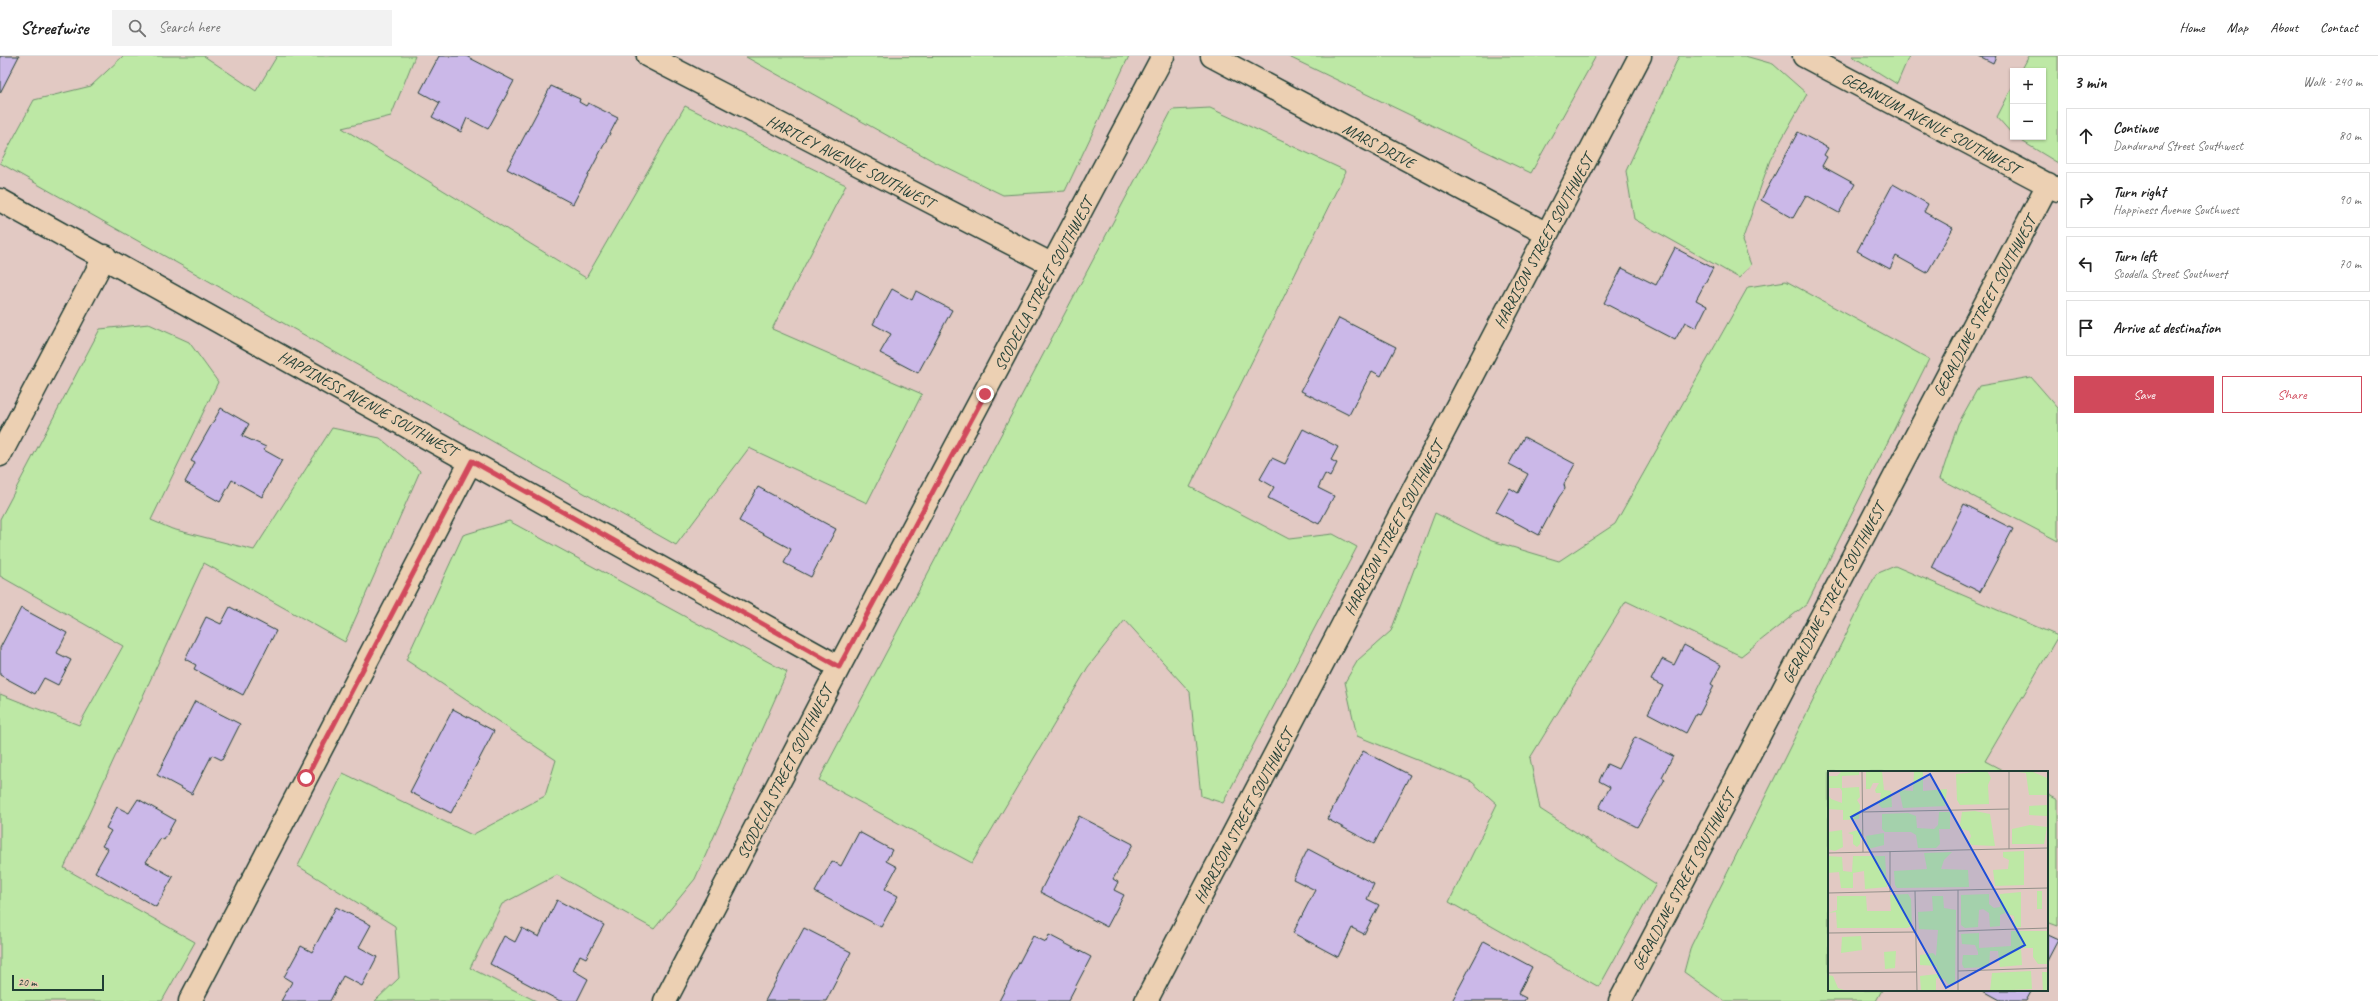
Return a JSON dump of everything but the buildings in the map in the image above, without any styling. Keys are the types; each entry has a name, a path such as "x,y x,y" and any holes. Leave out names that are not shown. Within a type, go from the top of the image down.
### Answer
{"street":[{"name":"HARTLEY AVENUE SOUTHWEST","path":"648,56 676,62 1053,265"},
{"name":"SCODELLA STREET SOUTHWEST","path":"665,1001 839,667 1053,265 1162,56"},
{"name":"MARS DRIVE","path":"1212,56 1547,234"},
{"name":"HARRISON STREET SOUTHWEST","path":"1146,1001 1640,56"},
{"name":"GERANIUM AVENUE SOUTHWEST","path":"1804,56 2053,187"},
{"name":"GERALDINE STREET SOUTHWEST","path":"1620,1001 2053,187"},
{"name":"HAPPINESS AVENUE SOUTHWEST","path":"0,200 105,256 839,667"},
{"path":"0,455 105,256"},
{"path":"190,1001 472,461"}],"green space":[{"path":"123,56 204,56 256,91 277,56 415,56 391,116 342,128 586,278 685,106 846,185 772,329 922,394 867,503 749,448 676,545 0,163 34,100 91,86"},
{"path":"1129,56 1065,191 1003,195 935,162 746,57"},
{"path":"1287,56 1596,56 1531,173"},
{"path":"1679,56 1745,56 1773,64 1807,94 1770,160 1742,241 1751,265 1739,278 1634,219 1626,171"},
{"path":"1852,56 1909,56 1897,84"},
{"path":"2029,56 2058,56 2058,163 2020,140 2046,140 2046,68 2023,68"},
{"path":"2010,92 2010,132 1997,117"},
{"path":"1210,108 1346,171 1190,487 1289,539 1333,534 1357,547 1223,803 1201,796 1190,692 1125,620 1088,667 972,863 819,780 1172,110"},
{"path":"1786,281 1929,359 1807,604 1741,656 1626,601 1530,758 1540,809 1656,884 1599,987 1449,902 1497,804 1472,782 1357,736 1345,682 1358,660 1391,631 1435,513 1492,541 1559,561 1615,524 1748,287"},
{"path":"149,324 189,342 218,382 151,520 172,529 254,550 332,428 380,438 420,471 345,642 204,563 64,868 195,942 162,1001 0,1001 0,694 79,725 123,646 0,576 0,519 100,329"},
{"path":"2031,377 2058,408 2058,541 1940,479 1958,424 1979,386"},
{"path":"509,521 787,672 695,879 654,929 557,875 502,904 470,968 536,1001 375,1001 399,978 395,926 298,866 343,773 472,835 545,796 556,760 406,660 463,535"},
{"path":"1895,566 2058,636 1985,761 2004,771 1828,771 1828,991 1881,991 1876,1001 1724,1001 1684,972 1691,946 1876,574"},
{"path":"2048,795 2058,800 2058,926 2048,922"}],"route":[{"path":"306,778 472,461 839,667 985,394"}]}
